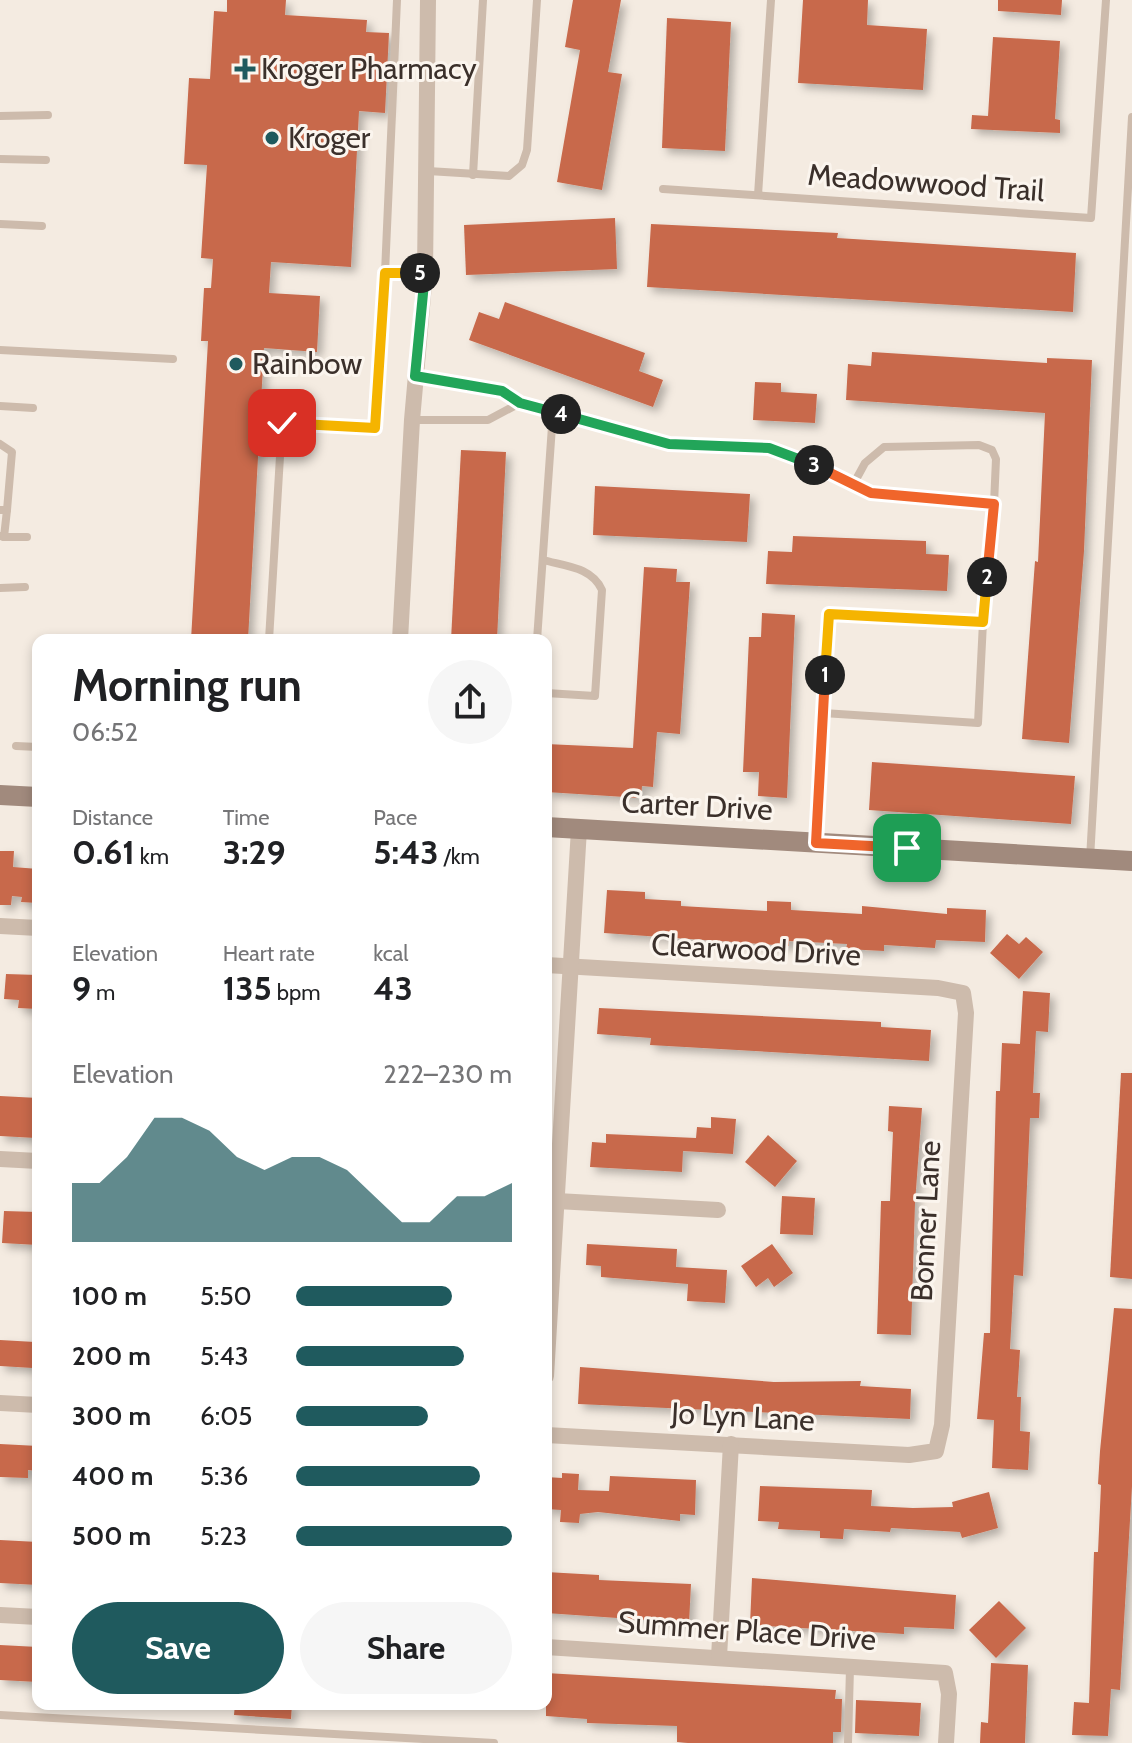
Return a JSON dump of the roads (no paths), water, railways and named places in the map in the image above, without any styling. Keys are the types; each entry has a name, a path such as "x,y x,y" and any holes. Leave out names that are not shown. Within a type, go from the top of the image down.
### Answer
{"street":[{"path":"400,634 415,376 425,273 428,0"},
{"path":"0,795 32,797"},
{"name":"Carter Drive","path":"552,827 1132,861"},
{"path":"552,1281 579,829"},
{"path":"0,926 32,928"},
{"name":"Clearwood Drive","path":"552,966 938,988 963,993"},
{"name":"Bonner Lane","path":"936,1451 943,1409 966,1013 963,993"},
{"path":"0,1159 32,1161"},
{"path":"557,1201 718,1210"},
{"path":"0,1403 32,1405"},
{"name":"Jo Lyn Lane","path":"552,1435 909,1455 936,1451"},
{"path":"719,1657 731,1444"},
{"path":"0,1615 32,1617"},
{"name":"Summer Place Drive","path":"552,1647 945,1673 949,1694 946,1743"}],"lane":[{"path":"269,634 282,423 375,428 397,0"},
{"path":"473,175 483,0"},
{"path":"428,171 509,176 522,165 527,150 537,0"},
{"path":"758,195 771,0"},
{"name":"Meadowwood Trail","path":"663,189 1091,218 1106,0"},
{"path":"0,116 48,115"},
{"path":"1090,859 1132,117"},
{"path":"0,159 46,160"},
{"path":"0,224 42,226"},
{"path":"385,273 425,273"},
{"path":"0,350 173,359"},
{"path":"415,376 502,391 520,403 669,444 769,448 817,466 871,493 994,504"},
{"path":"412,420 488,420 520,403"},
{"path":"0,406 33,408"},
{"path":"537,634 553,412"},
{"path":"0,444 12,452 2,536 27,537"},
{"path":"823,713 978,723 994,504 996,459 992,450 979,445 884,447 865,463 853,485"},
{"path":"543,560 587,572 598,579 602,590 595,696 552,693"},
{"path":"0,588 25,587"},
{"path":"816,843 829,614 983,622"},
{"path":"16,746 32,747"},
{"path":"848,1743 850,1667"},
{"path":"0,1715 494,1743"}],"place":[{"name":"Kroger Pharmacy","path":"245,69"},
{"name":"Kroger","path":"272,138"},
{"name":"Rainbow","path":"236,364"}]}
